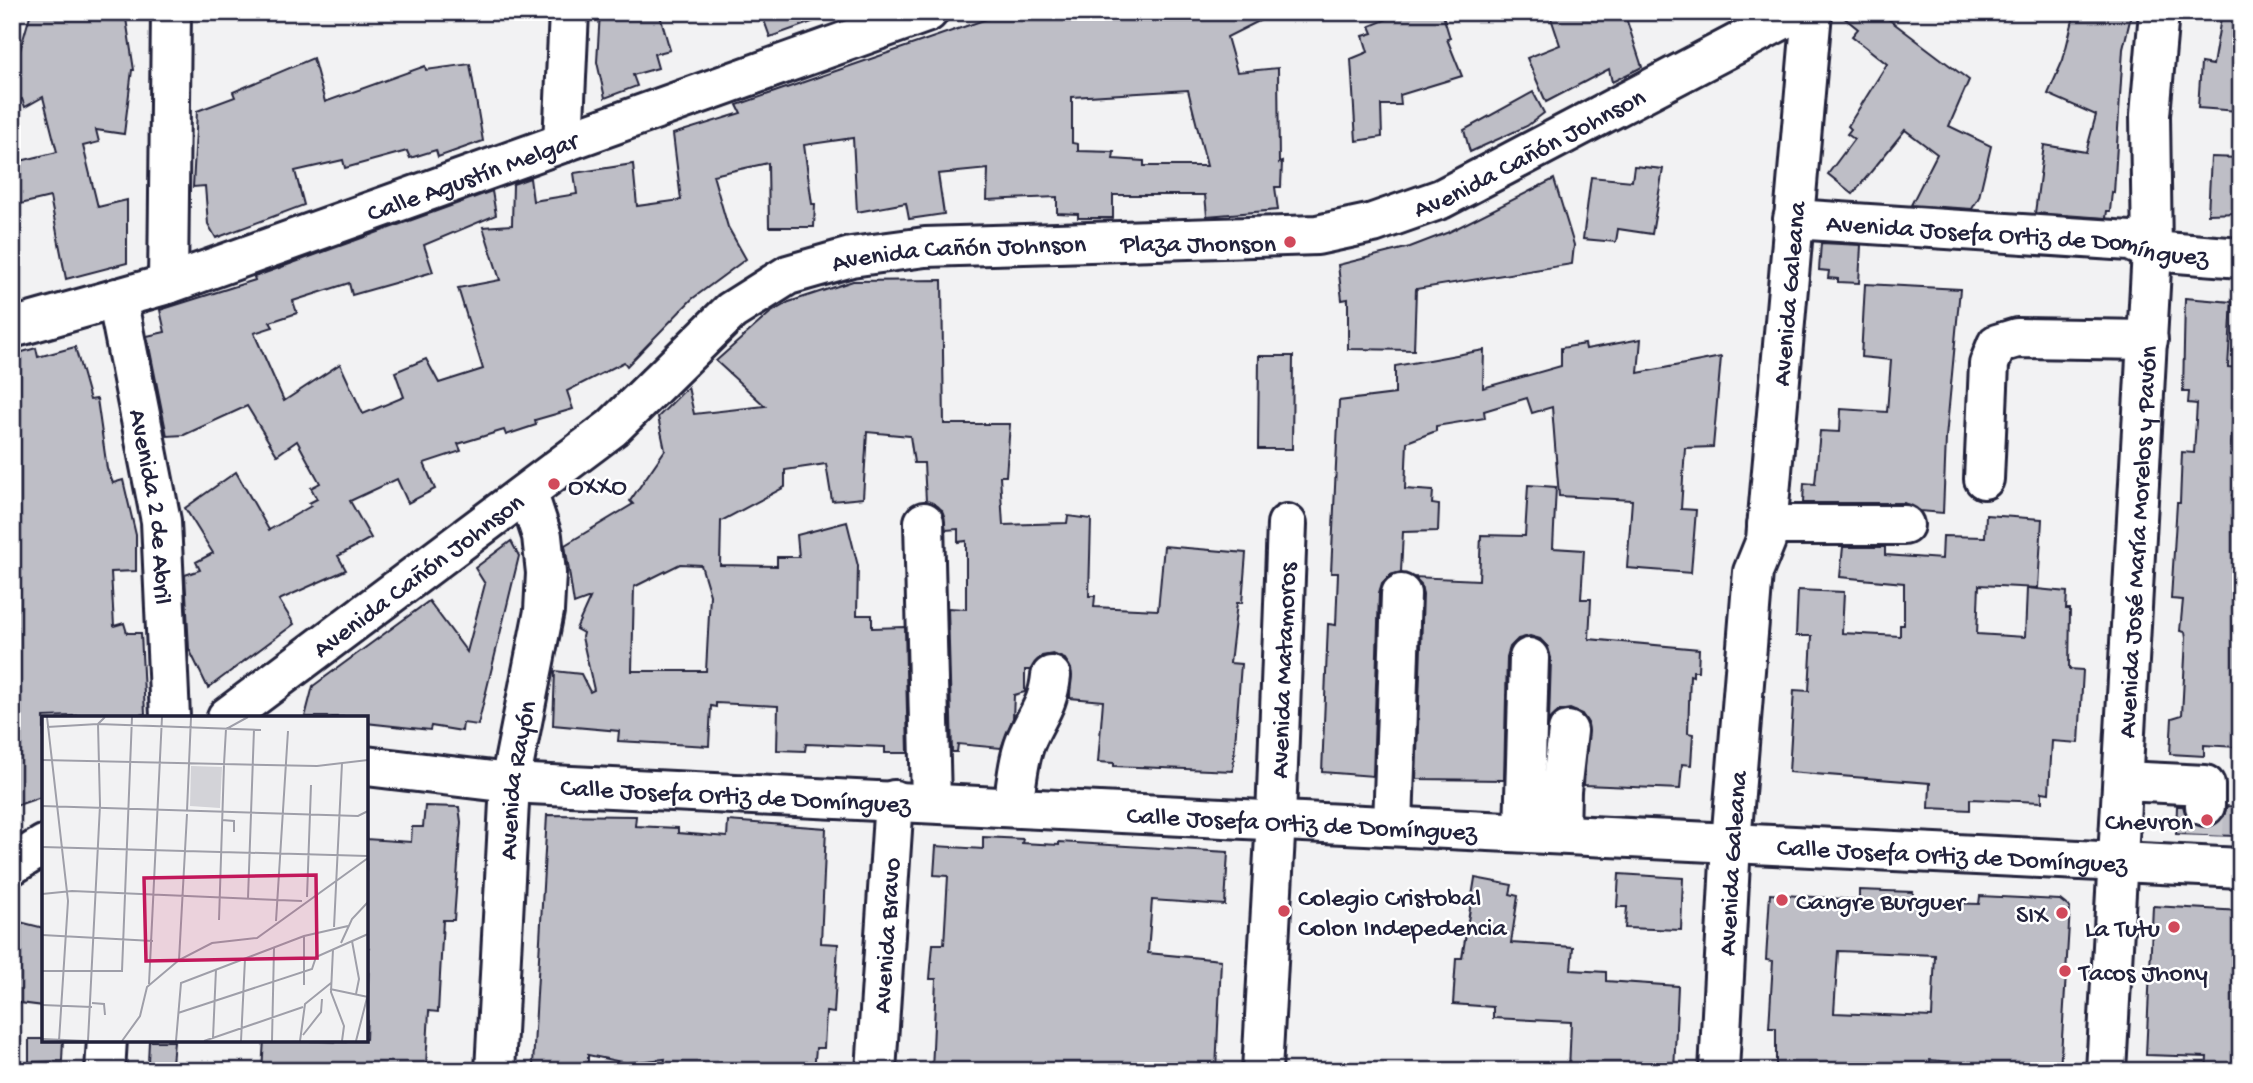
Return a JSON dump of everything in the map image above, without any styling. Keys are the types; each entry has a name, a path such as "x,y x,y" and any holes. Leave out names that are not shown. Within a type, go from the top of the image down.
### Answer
{"street":[{"path":"167,285 171,12"},
{"path":"563,143 569,12"},
{"name":"Calle Agustín Melgar","path":"12,328 167,285 928,12"},
{"name":"Avenida José María Morelos y Pavón","path":"2106,1071 2148,340 2152,251 2150,115 2160,12"},
{"name":"Avenida Galeana","path":"1719,1071 1731,843 1753,572 1766,540 1768,525 1793,219 1798,15"},
{"name":"Avenida Galeana","path":"1753,572 1744,540 1798,15"},
{"name":"Avenida Cañón Johnson","path":"228,716 528,494 612,428 731,311 788,275 851,257 925,247 1317,235 1373,223 1441,199 1798,15"},
{"name":"Avenida Josefa Ortiz de Domínguez","path":"1793,219 2130,241 2152,251 2241,258"},
{"name":"Avenida 2 de Abril","path":"117,298 161,521 170,716"},
{"path":"1984,479 1989,364 1997,344 2017,338 2148,340"},
{"name":"Avenida Rayón","path":"495,1071 510,783 544,611 546,573 542,536 528,494"},
{"name":"Avenida Bravo","path":"876,1071 912,801 924,522"},
{"name":"Avenida Matamoros","path":"1262,1071 1276,818 1287,524"},
{"path":"1768,525 1904,525"},
{"path":"1392,825 1401,594"},
{"path":"1529,658 1542,833"},
{"path":"1013,806 1021,758 1028,736 1048,700 1051,676"},
{"path":"1542,833 1561,791 1568,731"},
{"name":"Calle Josefa Ortiz de Domínguez","path":"368,766 510,783 1276,818 2118,861 2204,835 2241,868"},
{"path":"2123,781 2205,785 2204,835"},
{"path":"12,865 42,846"},
{"path":"105,1071 107,1041"}],"building":[{"path":"31,12 125,12 134,70 124,134 96,130 99,142 83,146 98,207 127,200 127,263 66,279 50,197 12,206 12,163 57,152 43,97 25,107 22,99 12,103 12,78"},
{"path":"600,12 659,12 670,50 654,54 658,68 633,75 637,86 605,98 597,62"},
{"path":"761,12 831,12 832,15 770,37"},
{"path":"1007,12 1277,12 1227,37 1237,72 1278,68 1279,163 1282,162 1281,187 1275,187 1278,210 1207,216 1205,195 1113,195 1113,218 1078,218 1078,214 1057,213 1057,197 987,200 988,169 938,174 944,214 909,219 906,203 857,212 853,138 804,145 812,204 815,204 814,227 769,227 768,163 713,175 728,227 746,259 692,299 627,366 624,362 567,391 573,409 535,420 536,425 506,435 504,430 458,444 461,451 424,463 435,489 408,503 397,479 350,501 371,538 338,556 346,570 279,600 294,624 208,688 189,649 185,575 200,570 196,562 213,553 185,508 236,472 269,530 311,506 309,503 317,499 311,488 320,483 297,441 277,455 247,406 184,435 167,436 147,336 165,332 160,310 255,280 254,277 492,191 496,215 424,245 433,272 352,295 349,283 293,301 297,313 270,322 273,327 254,333 284,401 340,364 363,414 404,397 395,372 426,359 439,383 483,369 458,288 500,280 483,227 512,225 513,184 530,178 533,201 577,194 574,173 633,164 637,206 681,200 673,134 741,113 737,105","holes":["1188,90 1207,166 1144,166 1144,161 1113,159 1114,152 1078,151 1078,144 1072,143 1072,97"]},
{"path":"1394,12 1442,12 1450,38 1447,39 1462,76 1400,95 1401,105 1381,105 1382,137 1356,141 1351,59 1368,52 1363,36 1373,33 1370,26 1395,16"},
{"path":"1549,12 1624,12 1642,67 1612,82 1609,69 1546,102 1527,58 1560,45"},
{"path":"1837,12 1879,12 1969,80 1949,126 1991,146 1979,197 1972,209 1911,205 1937,154 1905,130 1853,194 1828,174 1854,139 1847,134 1851,129 1848,126 1887,64 1852,36 1858,29"},
{"path":"2075,12 2132,12 2123,49 2114,193 2112,192 2110,211 2107,211 2106,218 2035,213 2044,145 2086,152 2096,115 2048,94 2063,60"},
{"path":"2222,12 2241,12 2238,111 2198,108 2201,63 2213,65"},
{"path":"313,58 325,102 425,66 426,70 470,64 483,141 438,157 436,150 410,158 407,151 345,168 343,160 295,171 304,205 216,238 208,224 205,186 193,187 197,111 235,97 233,92"},
{"path":"1533,92 1544,113 1527,126 1470,152 1464,130"},
{"path":"2211,157 2241,158 2241,213 2208,214"},
{"path":"1634,166 1663,169 1652,234 1618,229 1616,242 1583,239 1591,177 1632,181"},
{"path":"1554,179 1574,245 1572,264 1416,289 1414,350 1348,349 1348,299 1342,300 1338,265 1410,247 1449,232"},
{"path":"1821,243 1861,245 1859,283 1838,282 1838,279 1828,278 1829,271 1819,270"},
{"path":"942,280 944,424 1010,424 1006,476 1000,476 1003,525 1067,523 1068,516 1091,519 1089,596 1095,596 1094,607 1158,610 1164,546 1246,553 1242,603 1237,603 1230,663 1241,664 1233,771 1114,766 1114,763 1098,762 1103,701 1070,698 1071,669 1065,659 1053,654 1042,656 1030,670 1025,670 1025,692 1014,695 1013,718 1001,748 958,744 957,752 952,752 948,608 966,609 966,541 958,542 958,529 946,530 942,510 926,501 924,463 914,463 910,436 867,432 863,498 832,501 826,464 785,470 785,487 721,521 720,565 777,566 777,557 799,557 797,535 847,522 858,566 857,615 872,615 872,628 905,627 908,753 885,753 885,747 806,744 805,751 777,750 778,706 716,703 716,707 711,706 709,746 618,741 619,731 553,725 555,671 581,674 590,692 594,690 583,633 576,629 590,598 574,604 565,545 633,504 630,501 665,450 658,417 688,387 694,414 765,406 716,361 770,313 789,302 853,281","holes":["680,564 701,565 710,595 706,671 632,671 634,587"]},
{"path":"1865,284 1960,289 1946,438 1943,513 1920,511 1904,503 1803,503 1804,483 1815,484 1820,431 1840,432 1841,409 1887,412 1891,360 1861,357"},
{"path":"2185,298 2232,302 2228,367 2241,368 2241,395 2235,395 2230,455 2241,456 2241,482 2232,495 2241,503 2241,704 2236,747 2204,745 2204,756 2170,754 2172,718 2182,715 2186,638 2185,632 2180,631 2183,600 2171,599 2177,503 2180,503 2182,452 2194,453 2197,404 2188,403 2189,392 2183,392"},
{"path":"1641,339 1638,373 1721,357 1713,447 1685,448 1681,509 1696,510 1691,573 1627,568 1632,500 1559,496 1552,407 1532,413 1527,398 1484,411 1485,418 1436,426 1436,431 1407,442 1405,489 1433,491 1432,504 1439,505 1438,531 1403,532 1401,572 1390,575 1382,583 1379,593 1373,776 1322,772 1328,624 1336,625 1338,573 1331,573 1339,401 1395,394 1395,366 1484,350 1483,388 1561,366 1561,348 1585,344 1586,349"},
{"path":"75,347 90,400 97,399 107,469 113,483 123,480 136,535 136,571 111,572 114,626 124,623 127,633 141,633 145,714 42,716 42,797 12,807 12,355 36,348 38,357"},
{"path":"1259,356 1293,356 1292,449 1258,449"},
{"path":"1528,485 1556,487 1553,548 1584,550 1581,599 1591,599 1589,639 1699,649 1698,671 1693,671 1693,676 1690,675 1688,733 1693,734 1691,765 1682,764 1680,789 1584,785 1588,723 1582,714 1570,709 1559,711 1549,721 1551,658 1548,647 1540,639 1530,636 1518,639 1510,647 1507,657 1504,780 1416,779 1423,595 1421,584 1414,577 1479,580 1481,535 1525,536"},
{"path":"1986,515 2042,519 2038,588 1979,585 1977,634 2025,637 2027,588 2067,592 2066,609 2070,609 2069,669 2083,670 2079,743 2052,741 2049,793 2042,792 2042,802 1970,799 1970,810 1929,808 1930,783 1789,772 1794,690 1809,691 1812,636 1796,636 1798,590 1844,592 1842,633 1900,636 1900,625 1904,625 1904,583 1840,577 1843,547 1885,547 1885,555 1942,559 1943,536 1985,537"},
{"path":"511,541 519,556 478,725 463,723 462,731 431,726 430,730 368,723 368,716 305,716 313,686 429,601 467,652 485,584 475,568"},
{"path":"425,806 459,807 461,822 454,920 443,920 438,1012 429,1011 426,1066 418,1065 418,1071 262,1071 264,1041 368,1041 368,839 411,842 412,827 423,827"},
{"path":"2177,806 2183,806 2186,816 2194,825 2204,828 2216,825 2224,816 2227,806 2237,807 2236,836 2176,834"},
{"path":"547,815 636,816 635,826 678,828 678,833 727,837 728,821 826,828 821,943 838,944 834,1013 826,1012 824,1048 816,1048 814,1071 691,1071 664,1066 665,1059 626,1063 588,1055 588,1069 533,1065"},
{"path":"983,837 1023,839 1022,843 1059,845 1059,842 1228,852 1225,905 1152,900 1148,953 1221,960 1216,1071 1116,1071 1035,1065 1035,1071 932,1071 936,979 930,979 933,944 944,944 948,876 934,875 936,846 983,849"},
{"path":"1619,874 1683,878 1681,930 1625,928 1627,907 1617,907"},
{"path":"1475,878 1512,885 1510,894 1518,896 1511,943 1573,947 1571,970 1606,972 1606,981 1678,986 1674,1071 1569,1071 1571,1022 1493,1018 1493,1007 1453,1004 1456,958 1462,958"},
{"path":"1859,890 1913,892 1912,902 1979,904 1980,896 2060,900 2070,908 2060,1071 1930,1060 1929,1071 1870,1071 1809,1065 1809,1071 1776,1071 1776,1028 1769,1028 1773,961 1766,960 1770,894 1859,900","holes":["1838,951 1935,955 1932,1017 1834,1013"]},
{"path":"2153,906 2241,911 2241,1071 2206,1071 2207,1057 2146,1055"},
{"path":"12,920 42,928 42,1006 12,1002"},
{"path":"29,1039 63,1041 62,1061 29,1062"},
{"path":"149,1041 174,1041 172,1064 148,1062"}],"tunnel":[{"path":"2204,835 2205,806"}],"place":[{"name":"Plaza Jhonson","path":"1290,242"},
{"name":"OXXO","path":"554,484"},
{"name":"Chevron","path":"2207,820"},
{"name":"Cangre Burguer","path":"1782,900"},
{"name":"Colegio Cristobal Colon Indepedencia","path":"1284,911"},
{"name":"SIX","path":"2062,913"},
{"name":"La Tutu","path":"2174,927"},
{"name":"Tacos Jhony","path":"2065,971"}]}
